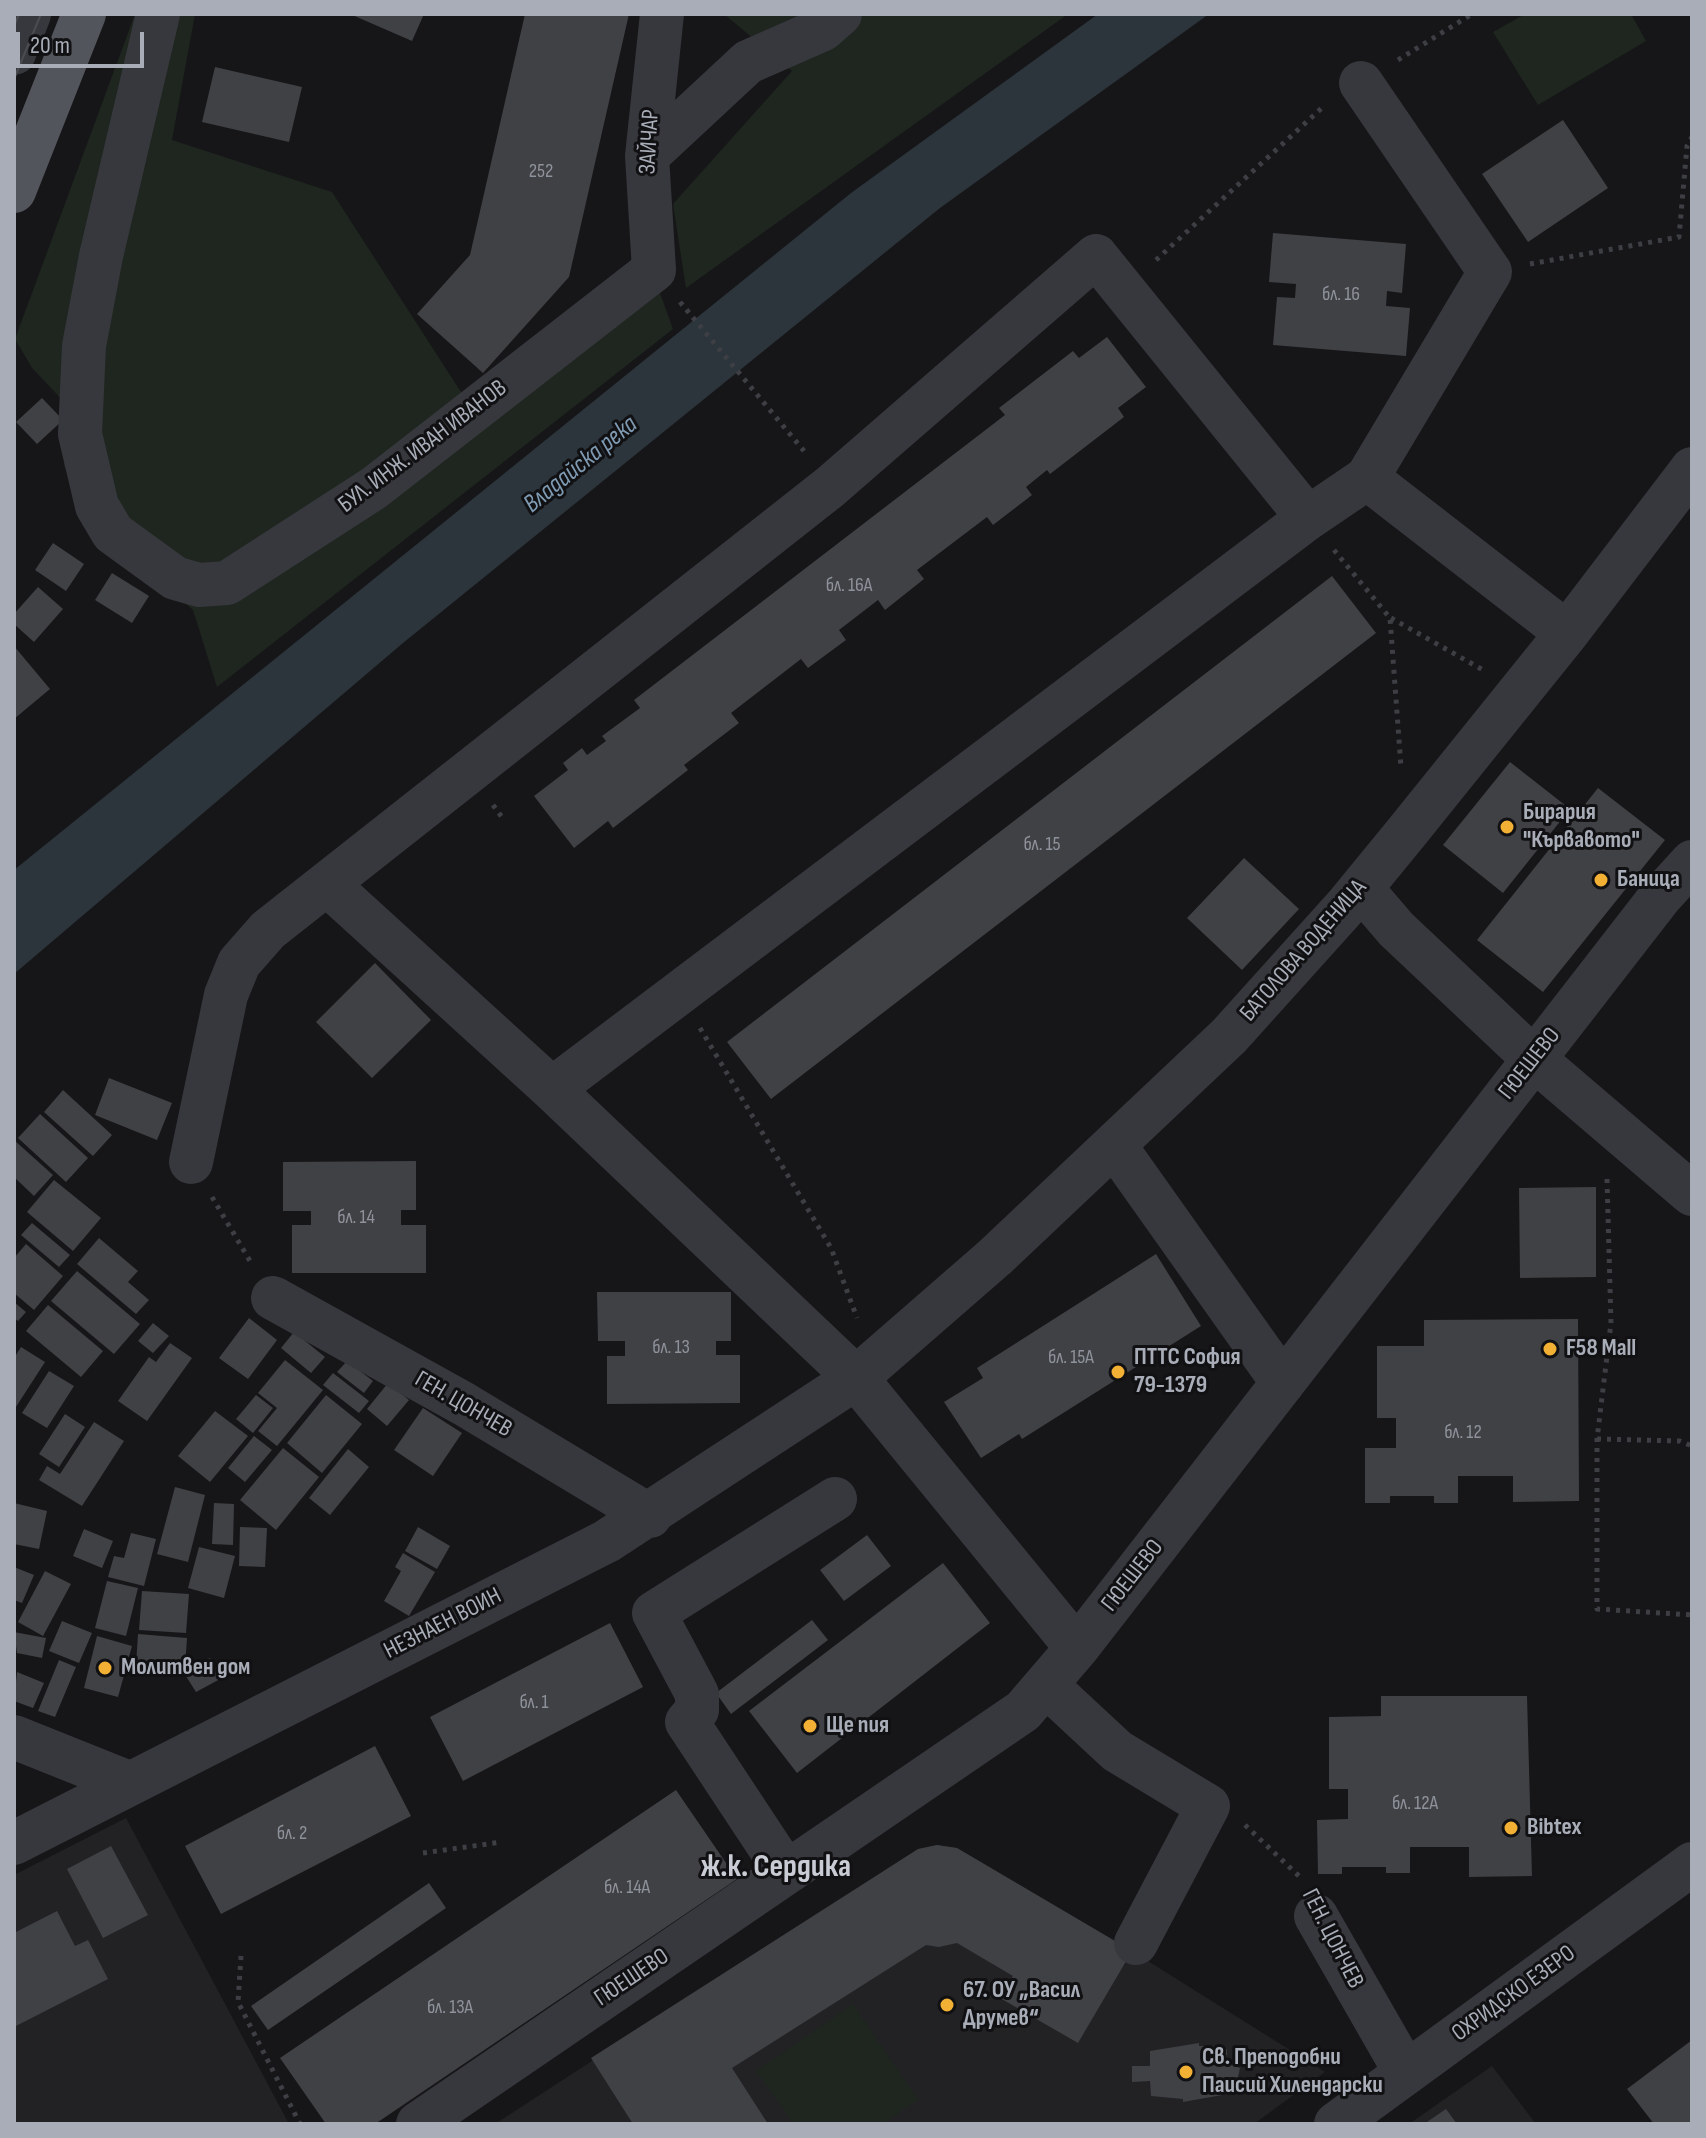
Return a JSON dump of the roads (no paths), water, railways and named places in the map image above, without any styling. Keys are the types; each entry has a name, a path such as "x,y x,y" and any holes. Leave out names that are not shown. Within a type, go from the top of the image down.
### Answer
{"main road":[{"path":"14,191 84,14"}],"street":[{"path":"14,53 29,14"},
{"name":"БУЛ. ИНЖ. ИВАН ИВАНОВ","path":"158,14 101,256 84,346 80,434 97,506 113,533 175,578 199,585 227,583 374,488 654,270"},
{"name":"ЗАЙЧАР","path":"654,270 647,156 662,14"},
{"path":"647,156 748,62 823,29 840,14"},
{"path":"552,1089 1308,518 1367,478 1490,272 1361,83"},
{"path":"191,1162 226,995 239,963 268,930 830,487 1096,256 1308,518"},
{"name":"БАТОЛОВА ВОДЕНИЦА","path":"856,1378 1115,1146 1229,1036 1406,833 1567,633 1692,469"},
{"path":"1367,478 1567,633"},
{"name":"ГЮЕШЕВО","path":"418,2124 1023,1711 1077,1648 1660,897 1692,862"},
{"path":"327,884 552,1089 856,1378 1077,1648"},
{"path":"1361,888 1396,929 1534,1059 1692,1194"},
{"path":"1115,1146 1283,1383"},
{"name":"ГЕН. ЦОНЧЕВ","path":"273,1298 464,1404 650,1516"},
{"name":"НЕЗНАЕН ВОИН","path":"14,1843 607,1541 650,1516 856,1378"},
{"path":"786,1872 687,1722 697,1710 697,1694 654,1613 835,1499"},
{"path":"1046,1685 1117,1751 1208,1806 1136,1943"},
{"path":"14,1737 129,1783"},
{"name":"ОХРИДСКО ЕЗЕРО","path":"1336,2124 1692,1864"},
{"name":"ГЕН. ЦОНЧЕВ","path":"1316,1916 1406,2073"}],"water":[{"name":"Владайска река","path":"1098,14 1209,14 940,208 403,643 14,974 14,870 851,193"}],"tram line":[{"path":"14,26 19,14"},
{"path":"14,79 41,14"}],"place":[{"name":"Бирария \"Кървавото\"","path":"1507,827"},
{"name":"Баница","path":"1601,880"},
{"name":"F58 Mall","path":"1550,1349"},
{"name":"ПТТС София 79-1379","path":"1118,1372"},
{"name":"Молитвен дом","path":"105,1668"},
{"name":"Ще пия","path":"810,1726"},
{"name":"Bibtex","path":"1511,1828"},
{"name":"67. ОУ „Васил Друмев“","path":"947,2005"},
{"name":"Св. Преподобни Паисий Хилендарски","path":"1186,2072"}],"district":[{"name":"ж.к. Сердика","path":"776,1868"}]}
